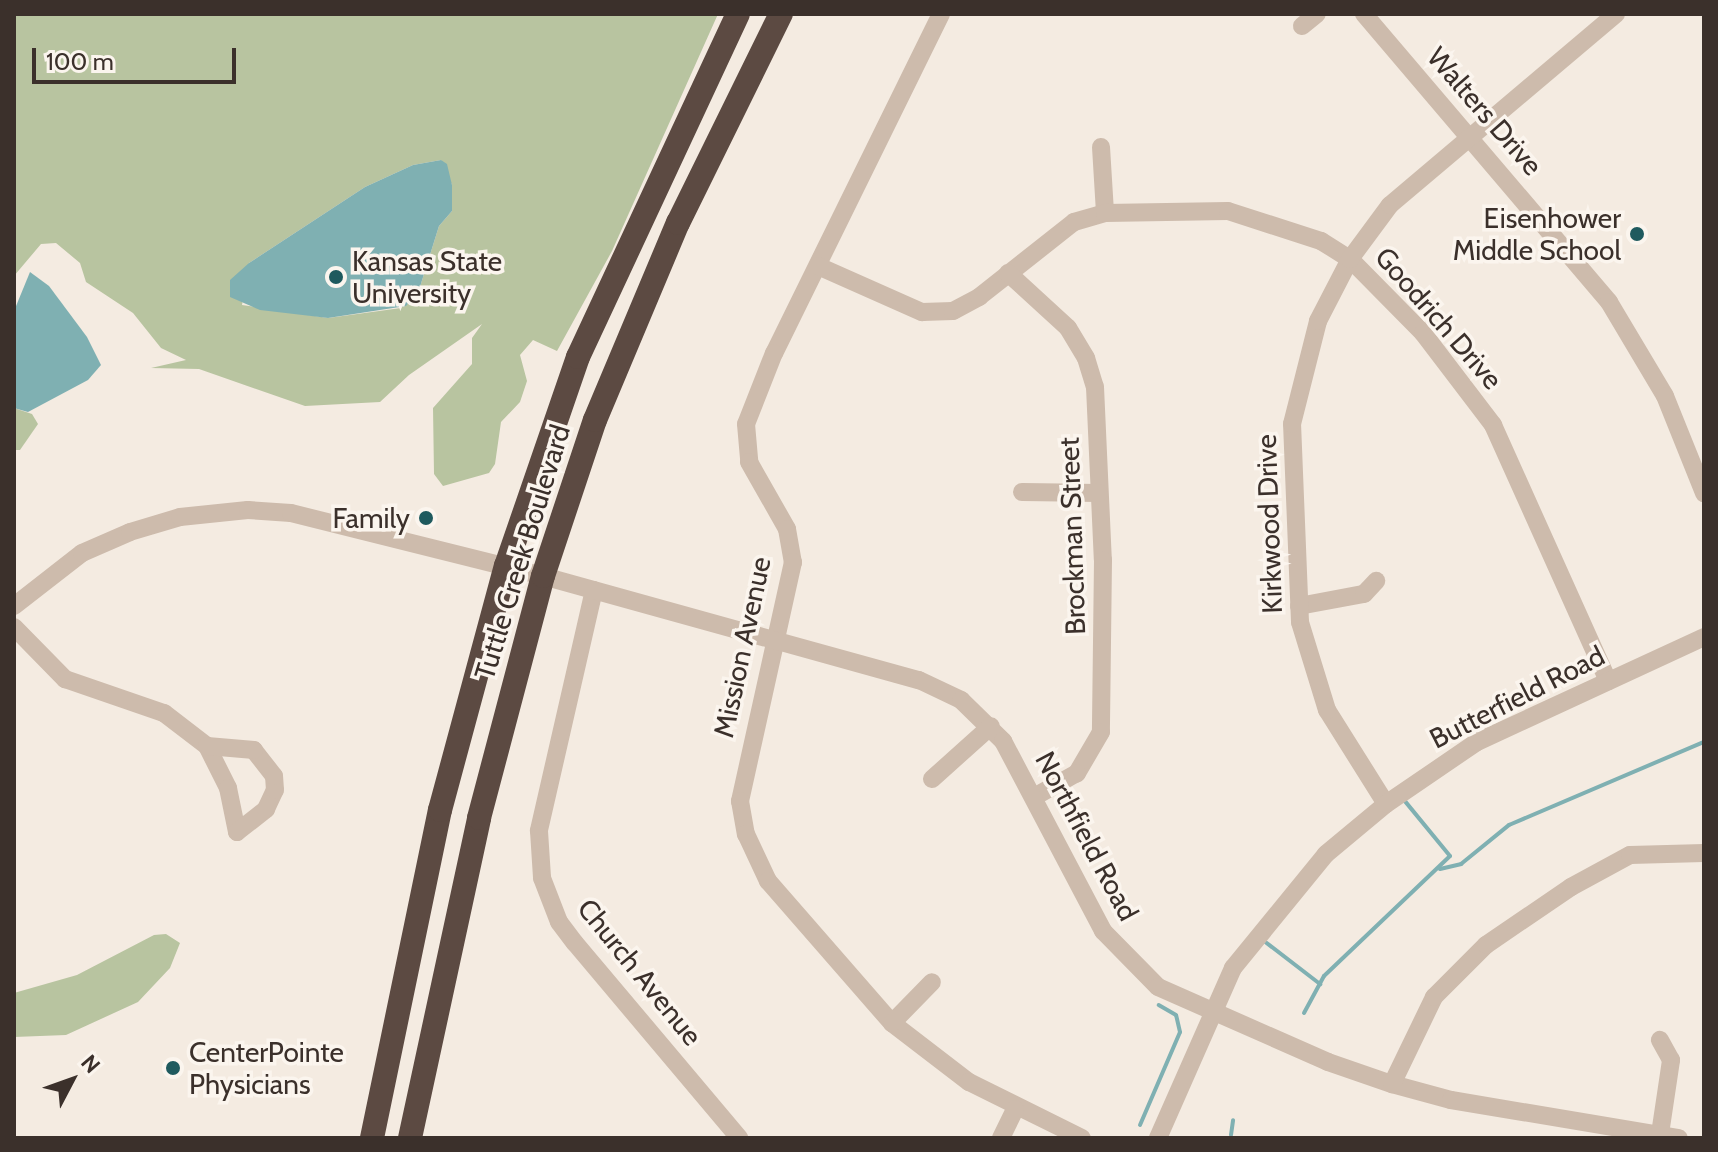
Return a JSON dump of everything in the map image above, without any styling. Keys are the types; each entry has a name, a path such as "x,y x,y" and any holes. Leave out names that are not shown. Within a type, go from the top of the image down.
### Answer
{"highway":[{"name":"Tuttle Creek Boulevard","path":"372,1138 440,810 506,566 578,357 738,14"},
{"name":"Tuttle Creek Boulevard","path":"410,1138 496,746 543,576 595,420 672,237 781,14"}],"street":[{"name":"Mission Avenue","path":"941,14 753,399 746,424 749,462 792,545 791,576 743,768 740,801 746,834 768,881 892,1023 969,1082 1015,1109 1082,1138"},
{"name":"Walters Drive","path":"1364,14 1609,302 1665,396 1704,493"},
{"name":"Kirkwood Drive","path":"1386,804 1327,710 1299,606 1292,424 1318,321 1350,259 1390,205 1469,134 1616,14"},
{"path":"1101,147 1105,213"},
{"name":"Goodrich Drive","path":"818,266 922,312 953,311 1074,222 1105,213 1228,211 1290,229 1350,259 1423,333 1493,425 1608,681"},
{"name":"Brockman Street","path":"1008,273 1068,328 1086,358 1095,387 1101,732 1077,773 1034,797"},
{"path":"1022,492 1099,493"},
{"name":"Northfield Road","path":"14,606 82,553 130,532 180,517 248,510 291,513 506,566 941,688 991,726 1034,797 1103,931 1158,987 1392,1084 1451,1100 1679,1138"},
{"path":"1299,606 1364,594 1376,581"},
{"name":"Church Avenue","path":"594,590 539,831 542,878 559,922 739,1138"},
{"path":"14,627 65,679 164,713 207,746 228,788 237,832 272,800 274,775 254,750 207,746"},
{"name":"Butterfield Road","path":"1158,1138 1213,1012 1256,935 1326,854 1386,804 1477,742 1704,637"},
{"path":"932,779 991,726"},
{"path":"1392,1084 1434,997 1486,945 1611,863 1653,851 1699,845"},
{"path":"892,1023 932,982"},
{"path":"1660,1040 1671,1060 1660,1134"},
{"path":"1001,1138 1015,1109"}],"green space":[{"name":"Kansas State University","path":"14,14 718,14 612,251 557,351 533,340 520,355 527,381 520,402 501,422 495,464 489,473 443,486 434,474 433,408 472,364 472,338 482,324 409,375 380,402 305,406 199,369 151,368 186,360 161,348 133,313 86,282 80,263 56,243 41,244 14,276","holes":["441,160 452,185 452,211 439,226 419,290 401,308 328,318 242,305 249,263 365,187 413,165"]},
{"path":"14,408 32,414 38,424 20,450 14,450"},
{"path":"166,934 180,943 170,968 138,1002 66,1035 14,1037 14,993 77,975 154,935"}],"water":[{"path":"441,160 447,164 452,185 452,211 439,226 419,290 406,306 328,318 260,310 230,297 230,280 249,263 365,187 413,165"},
{"path":"30,272 49,286 87,337 101,365 88,380 28,412 14,408 14,311"}],"waterway":[{"path":"1440,869 1461,864 1509,825 1704,742"},
{"path":"1304,1013 1324,976 1450,856 1404,800"},
{"path":"1264,941 1320,984"},
{"path":"1140,1125 1180,1032 1176,1015 1159,1005"},
{"path":"1231,1135 1233,1120"}],"place":[{"name":"Eisenhower Middle School","path":"1637,234"},
{"name":"Kansas State University","path":"336,277"},
{"name":"Family","path":"426,518"},
{"name":"CenterPointe Physicians","path":"173,1068"}]}
